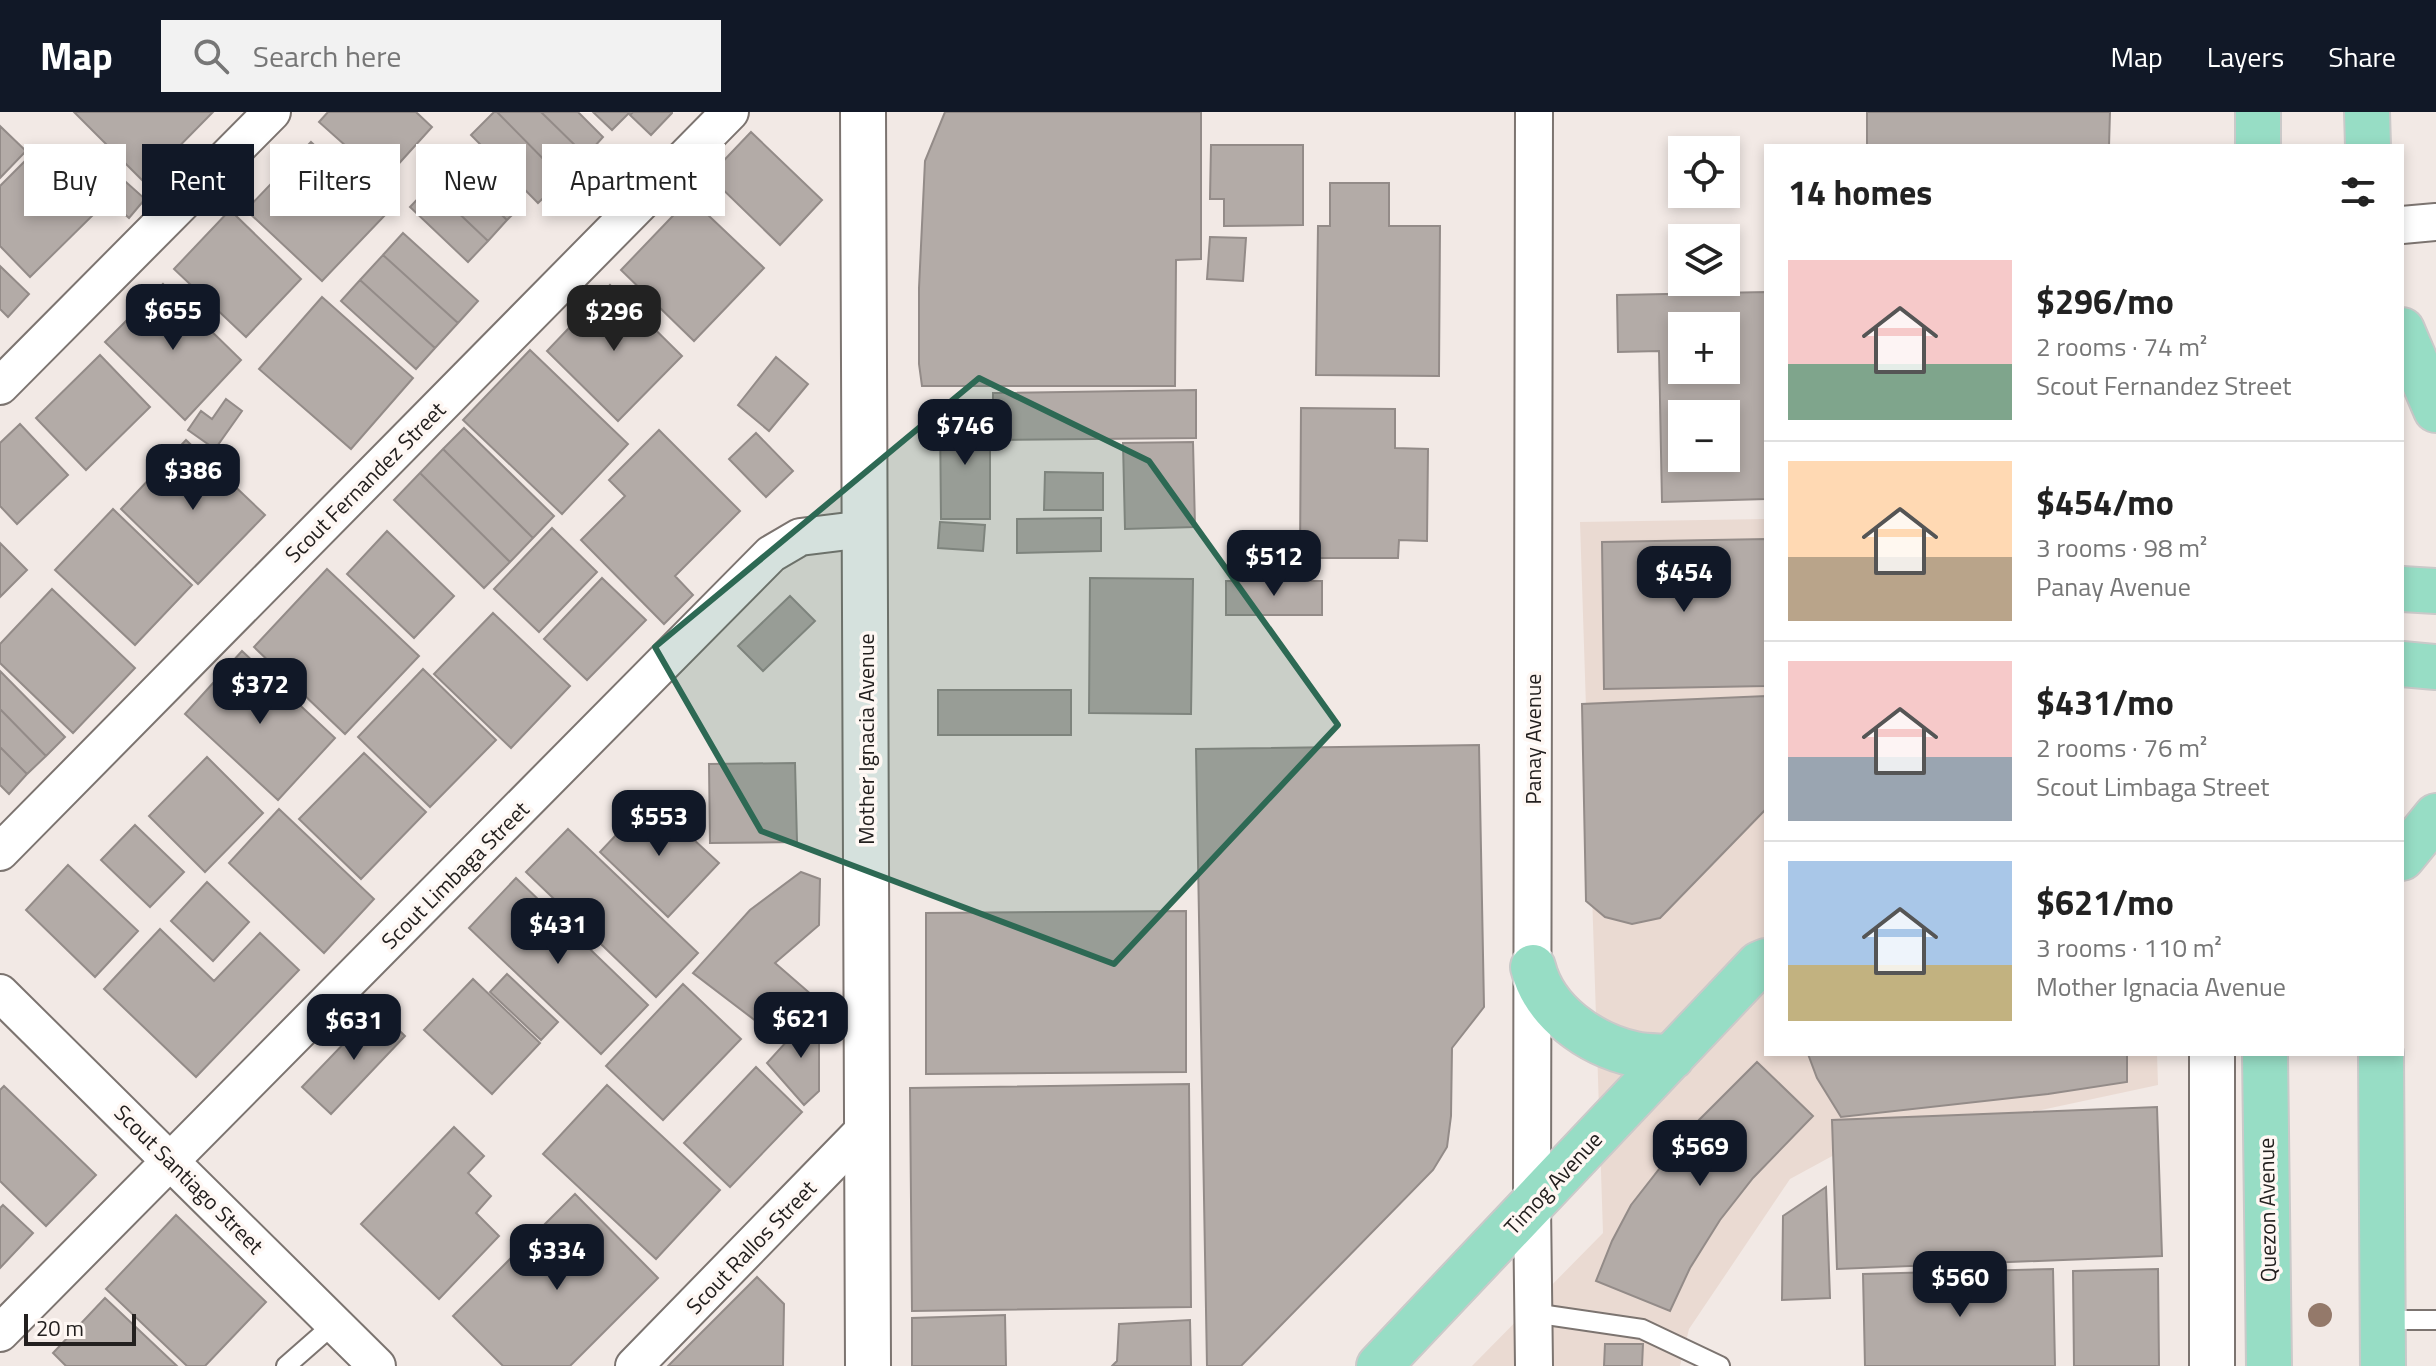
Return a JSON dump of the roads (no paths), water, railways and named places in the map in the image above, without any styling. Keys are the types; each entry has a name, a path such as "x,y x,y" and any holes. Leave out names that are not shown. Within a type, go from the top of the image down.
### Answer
{"main road":[{"path":"2258,112 2258,144"},
{"path":"2367,112 2368,144"},
{"path":"2404,335 2436,410"},
{"path":"2404,589 2436,591"},
{"path":"2404,664 2436,667"},
{"path":"2404,856 2436,816"},
{"name":"Timog Avenue","path":"1379,1366 1764,956"},
{"path":"1533,967 1536,979 1554,1005 1590,1037 1638,1055 1672,1057"},
{"name":"Quezon Avenue","path":"2265,1056 2269,1366"},
{"path":"2381,1056 2383,1366"}],"street":[{"path":"0,386 272,112"},
{"name":"Scout Fernandez Street","path":"0,852 730,112"},
{"name":"Mother Ignacia Avenue","path":"863,112 868,1366"},
{"name":"Panay Avenue","path":"1534,112 1534,1366"},
{"path":"2404,225 2436,222"},
{"name":"Scout Limbaga Street","path":"0,1333 771,554 800,537 865,529"},
{"name":"Scout Santiago Street","path":"0,993 377,1366"},
{"path":"2212,1056 2212,1366"},
{"name":"Scout Rallos Street","path":"634,1366 867,1127"}],"lane":[{"path":"1533,1313 1642,1329 1720,1366"},
{"path":"2382,1320 2436,1320"},
{"path":"286,1366 335,1323"}]}
